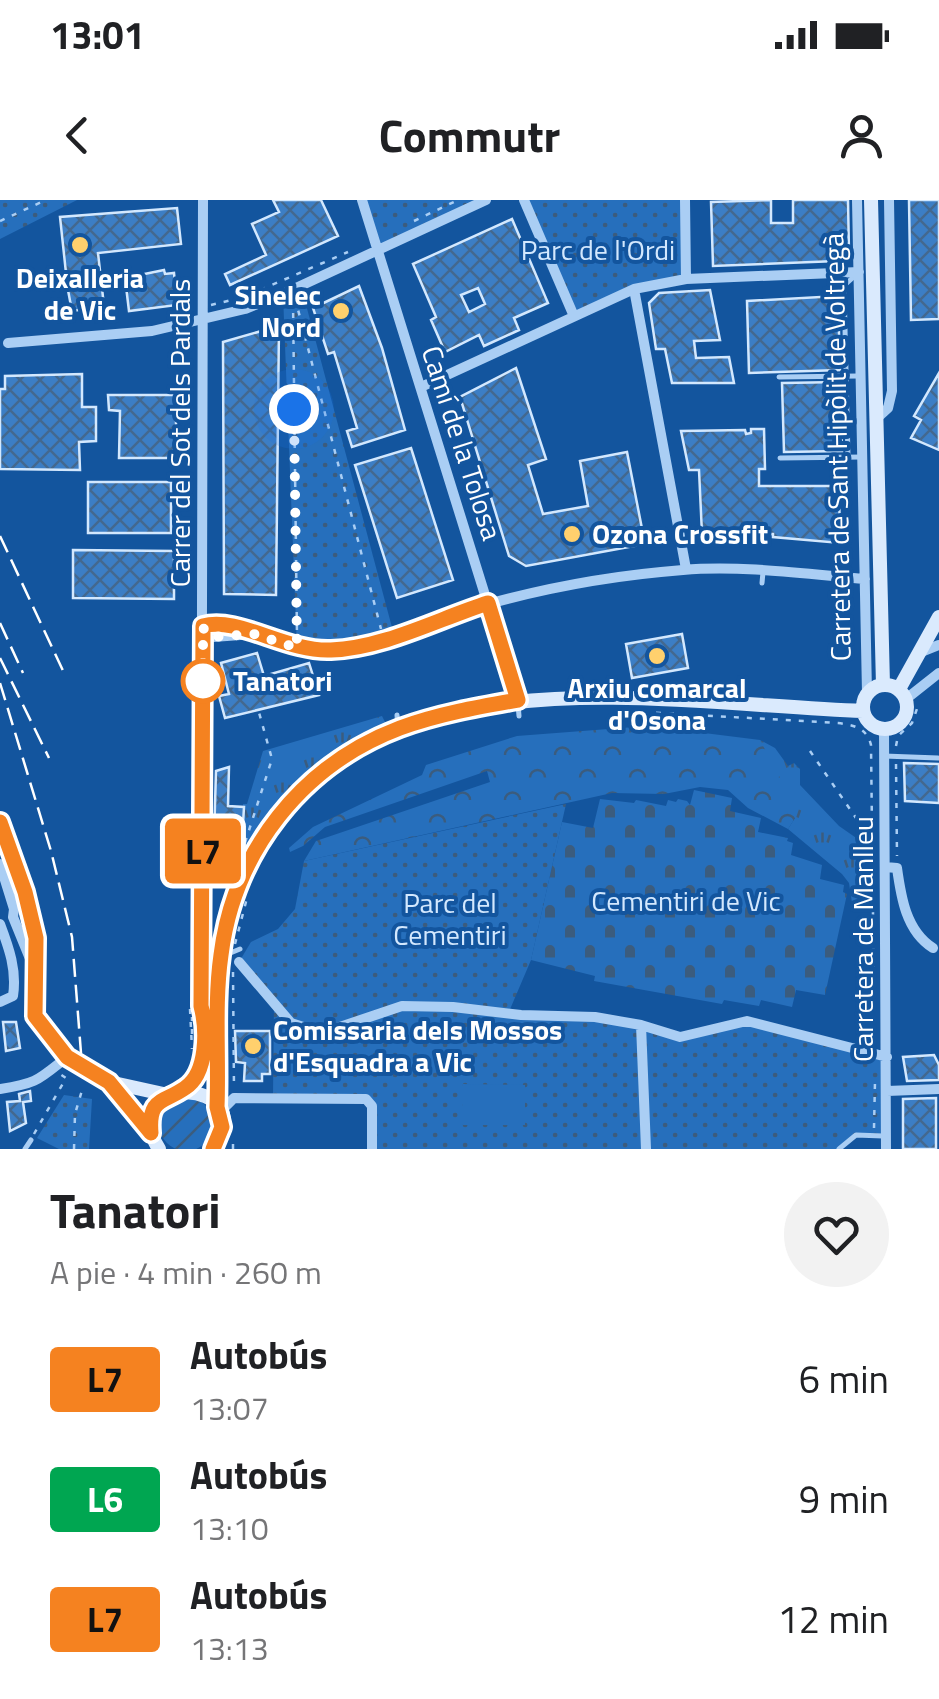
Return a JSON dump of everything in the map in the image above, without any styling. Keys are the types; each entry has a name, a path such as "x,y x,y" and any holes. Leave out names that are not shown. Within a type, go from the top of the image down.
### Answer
{"street":[{"name":"Carrer del Sot dels Pardals","path":"203,200 203,627 208,741 201,1006 206,1025"},
{"name":"Camí de la Tolosa","path":"362,200 519,708"},
{"path":"8,343 91,338 174,326 202,314 246,309 293,290 376,244 486,200"},
{"path":"524,200 572,314"},
{"name":"Carretera de Sant Hipòlit de Voltregà","path":"858,200 867,693"},
{"name":"Carretera de Sant Hipòlit de Voltregà","path":"871,200 883,685"},
{"name":"Carretera de Sant Hipòlit de Voltregà","path":"875,419 888,408 892,390 889,200"},
{"path":"686,278 687,204"},
{"path":"421,387 572,314 634,289 710,272 745,283 859,272"},
{"path":"634,289 664,424 686,570"},
{"path":"203,627 217,622 297,648 332,650 384,638 488,603 598,581 686,570 763,578 865,572 878,550"},
{"path":"908,696 883,685 867,693 862,710 870,724 884,729 902,722 920,652 939,618"},
{"path":"920,652 939,644"},
{"path":"908,696 939,673"},
{"path":"217,1146 222,1127 218,1110 236,890 251,854 280,811 315,776 345,755 398,722 448,713 622,697 783,714 862,710"},
{"name":"Carretera de Manlleu","path":"884,729 890,757 891,868 881,1055 886,1091 880,1136 886,1149"},
{"path":"0,822 25,892 36,938 35,1016 67,1057 109,1082 168,1095"},
{"path":"0,864 13,917 36,974"},
{"path":"891,868 903,906 922,941 933,948"},
{"path":"0,1002 13,996 15,984 1,927 13,917"},
{"path":"233,955 291,1023 322,1032 363,1022 402,1006 595,1017 641,1024 680,1037 747,1021 881,1055"},
{"path":"184,1090 199,1070 206,1025 233,955"},
{"path":"641,1024 646,1149"},
{"path":"0,1088 44,1078 67,1057"},
{"path":"109,1082 151,1133 159,1149"},
{"path":"886,1091 939,1089"},
{"path":"151,1133 154,1110 168,1095 184,1090 201,1093 218,1110"},
{"path":"218,1110 234,1098 366,1099 372,1106 372,1149"}],"lane":[{"path":"848,457 841,288 859,272"},
{"path":"778,377 861,376"},
{"path":"780,458 862,456"},
{"path":"890,757 938,758"},
{"path":"839,1149 856,1135 880,1136"},
{"path":"25,1149 31,1140"}],"path":[{"path":"0,221 46,200"},
{"path":"408,224 458,200"},
{"path":"186,311 202,314 376,244"},
{"path":"174,326 171,316 191,307 195,286 202,286"},
{"path":"293,290 384,638"},
{"path":"293,290 297,648"},
{"path":"891,868 890,757 898,736 912,723 908,696"},
{"path":"238,864 272,759 258,709"},
{"path":"634,712 783,714 855,726 870,740 874,996"},
{"path":"810,751 867,834"},
{"path":"234,1098 233,955 249,892"},
{"name":"Carretera de Manlleu","path":"880,1136 881,1055"},
{"path":"31,1140 66,1078 58,1073"},
{"path":"74,1149 75,1114 82,1087"}],"green space":[{"path":"0,200 77,200 0,239"},
{"path":"362,200 486,200 377,249"},
{"name":"Parc de l'Ordi","path":"524,200 685,200 686,279 634,289 573,314"},
{"path":"301,286 394,635 336,648 297,648 283,294"},
{"path":"382,716 387,726 327,762 278,807 250,845 243,844 243,804 247,804 263,751"},
{"path":"648,726 760,740 796,808 788,829 748,808 728,790 700,787 664,794 612,793 304,861 316,841 490,782 487,771 325,827 290,852 289,848 313,827 422,775 426,765 517,736"},
{"path":"760,740 775,748 788,766 794,763 800,769 800,785 839,826 862,842 862,909 853,909 849,883 842,874 788,829 795,818 792,807"},
{"name":"Cementiri de Vic","path":"694,790 732,798 730,811 761,818 758,832 788,838 793,843 791,855 822,865 820,879 844,885 843,892 847,894 825,995 796,990 792,1007 761,1000 759,1006 724,1000 722,1004 594,981 595,976 531,960 562,822 593,828 600,799 666,806 668,800 678,799 690,805"},
{"name":"Parc del Cementiri","path":"566,804 531,960 508,1014 595,1017 680,1037 747,1021 887,1057 886,1136 856,1135 839,1149 372,1149 366,1099 273,1098 274,1004 239,962 251,942 278,929 295,909 304,861"},
{"path":"463,1084 525,1085 525,1125 463,1125"},
{"path":"64,1095 92,1099 89,1149 59,1149 37,1138"},
{"path":"176,1099 196,1099 211,1114 211,1134 196,1149 176,1149 161,1134 161,1114"}],"building":[{"path":"273,200 321,200 338,236 230,285 225,274 266,255 252,224 279,212"},
{"path":"771,200 771,223 793,223 793,200 848,200 849,253 837,261 713,266 711,202"},
{"path":"909,200 939,200 939,319 911,320"},
{"path":"177,208 181,244 98,253 104,306 72,311 67,285 49,288 47,278 66,273 60,217"},
{"path":"512,219 548,303 514,318 519,330 484,346 479,335 445,352 431,320 436,317 413,264","holes":["478,288 485,304 469,312 461,295"]},
{"path":"164,270 165,274 174,273 177,305 129,311 125,278"},
{"path":"359,286 382,348 405,430 352,447 347,431 357,428 334,352 328,354 313,308"},
{"path":"710,290 720,340 694,341 696,358 729,357 734,383 672,383 665,349 656,349 649,303 659,293"},
{"path":"838,296 840,370 749,373 747,301"},
{"path":"279,326 276,595 224,594 223,342"},
{"path":"516,368 546,459 528,465 543,514 588,506 580,461 627,452 645,544 526,566 509,556 460,397"},
{"path":"939,373 939,450 911,438 921,420 914,416"},
{"path":"82,374 82,407 96,407 96,441 79,442 80,470 0,469 0,389 5,389 5,376"},
{"path":"840,382 842,451 784,452 782,383"},
{"path":"108,395 176,395 176,458 119,458 120,411 109,410"},
{"path":"751,429 764,429 765,469 759,469 759,486 839,486 840,543 773,534 702,534 699,470 689,470 681,431 745,430 746,434"},
{"path":"411,448 453,580 397,598 355,465"},
{"path":"88,482 171,482 171,533 88,533"},
{"path":"73,550 174,551 174,599 73,598"},
{"name":"Arxiu comarcal d'Osona","path":"682,634 688,668 632,678 626,644"},
{"path":"257,653 264,676 309,663 319,695 225,718 219,696 229,694 221,663"},
{"path":"904,763 939,764 939,803 905,801"},
{"path":"229,767 228,806 244,807 243,824 236,824 233,871 213,872 216,771"},
{"path":"3,1022 16,1022 20,1048 6,1051"},
{"name":"Comissaria dels Mossos d'Esquadra a Vic","path":"235,1031 270,1031 270,1074 262,1074 262,1081 244,1081 245,1063 236,1062"},
{"path":"934,1055 939,1080 907,1081 903,1057"},
{"path":"30,1091 31,1101 23,1102 26,1123 10,1131 7,1102 20,1101 19,1094"},
{"path":"936,1098 936,1149 903,1149 903,1099"}],"railway":[{"path":"0,536 65,675"},
{"path":"0,623 23,673"},
{"path":"0,658 49,758"},
{"path":"0,683 51,851 72,937 81,1053"}],"bus line":[{"name":"L7","path":"0,822 25,892 36,938 35,1016 67,1057 109,1082 151,1133 151,1117 158,1104 168,1095 184,1090 199,1070 206,1025 201,1006 203,626 217,622 297,648 332,650 358,646 488,603 518,700 448,713 398,728 345,755 315,776 280,811 251,854 236,890 220,958 217,1107 222,1127 213,1149"}],"place":[{"name":"Deixalleria de Vic","path":"80,245"},
{"name":"Sinelec Nord","path":"341,311"},
{"name":"Ozona Crossfit","path":"572,534"},
{"name":"Arxiu comarcal d'Osona","path":"657,656"},
{"name":"Tanatori","path":"203,681"},
{"name":"Comissaria dels Mossos d'Esquadra a Vic","path":"253,1046"}],"route":[{"path":"203,681 203,628 213,637 254,634 297,648 294,409"}]}
